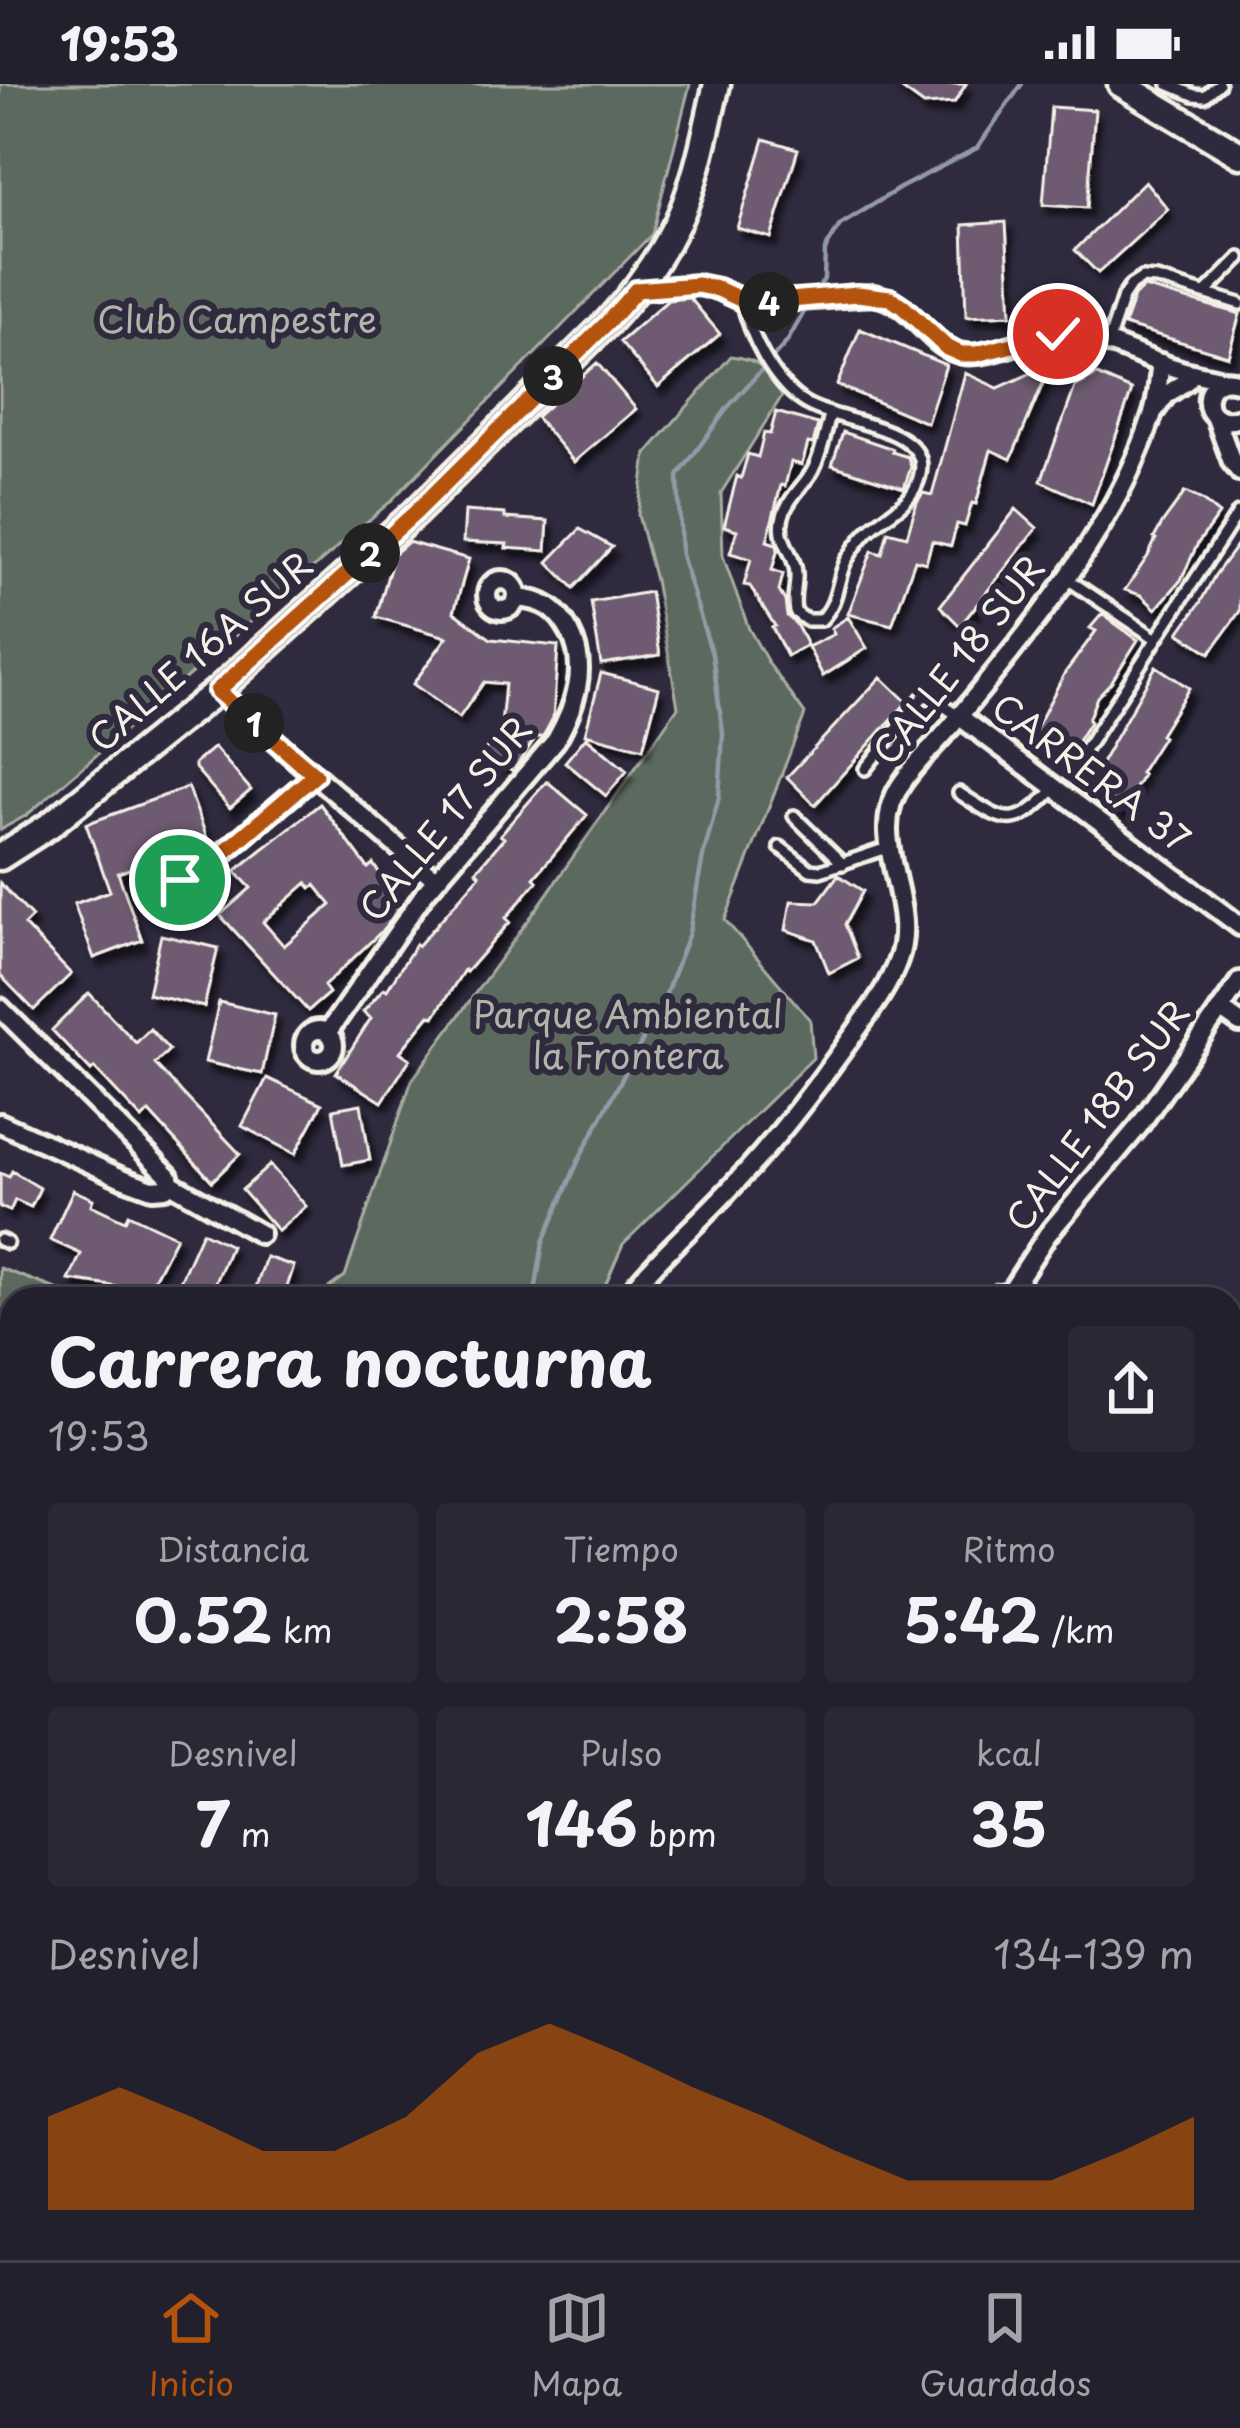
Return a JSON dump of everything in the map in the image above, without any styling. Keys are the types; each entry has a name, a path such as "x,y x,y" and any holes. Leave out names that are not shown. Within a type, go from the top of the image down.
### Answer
{"street":[{"name":"CALLE 16A SUR","path":"0,857 50,825 217,691 415,513 608,322 636,290 680,218 717,84"},
{"path":"1121,84 1240,155"},
{"path":"636,290 698,285 742,300 768,302 857,294 890,298 947,348 961,354 1058,334 1108,343 1176,371 1231,381"},
{"path":"1176,371 1208,400"},
{"name":"CALLE 18 SUR","path":"634,1287 753,1162 837,1057 888,983 900,956 905,924 886,826 890,803 1104,523 1176,371"},
{"name":"CALLE 18 SUR","path":"1155,411 1176,371"},
{"path":"1231,381 1212,388 1208,407 1240,472"},
{"path":"1216,418 1238,419 1226,448"},
{"name":"CALLE 17 SUR","path":"328,1032 436,880 556,740 575,698 579,658 563,620 537,599 517,598"},
{"path":"217,691 436,880"},
{"name":"CARRERA 37","path":"959,717 1240,926"},
{"path":"187,884 315,775"},
{"name":"CALLE 18B SUR","path":"1014,1287 1047,1235 1139,1126 1240,981"},
{"path":"0,1008 169,1176 170,1183"},
{"path":"1220,1009 1240,1023"},
{"path":"0,1123 137,1184 152,1189 170,1183"},
{"path":"170,1183 260,1234"}],"lane":[{"path":"1168,84 1204,96 1219,84"},
{"path":"1205,293 1240,259"},
{"path":"1108,343 1123,297 1142,278 1240,304"},
{"path":"742,300 748,326 791,393 830,415 902,437 921,456 914,490 905,503 877,520 845,563 830,611 821,620 806,620 795,612 797,570 783,543 782,526 785,511 818,459 830,415"},
{"path":"1083,753 1238,513"},
{"path":"1066,578 1155,638"},
{"path":"865,769 922,698 928,696 959,717"},
{"path":"958,793 997,817 1012,819 1026,815 1056,787"},
{"path":"794,816 843,864"},
{"path":"780,847 810,870 820,871 890,847"}],"green space":[{"name":"Club Campestre","path":"0,84 690,84 652,234 390,502 27,815 0,830"},
{"name":"Parque Ambiental la Frontera","path":"731,356 763,367 782,396 721,493 723,556 749,629 805,714 725,920 810,1020 813,1058 623,1244 604,1287 330,1287 345,1276 412,1080 678,707 638,515 646,454"},
{"path":"0,1268 51,1287 0,1287"}],"building":[{"path":"895,84 966,84 954,103 924,105"},
{"path":"1051,107 1095,110 1087,208 1043,205"},
{"path":"764,139 798,149 771,238 737,228"},
{"path":"1145,181 1168,209 1098,273 1075,250"},
{"path":"1006,222 1011,315 966,317 963,225"},
{"path":"1144,287 1240,314 1228,356 1124,325 1134,297"},
{"path":"690,298 720,334 658,387 620,342 668,300"},
{"path":"860,329 946,365 927,423 837,385"},
{"path":"597,363 636,409 574,462 536,417"},
{"path":"1038,370 1047,374 1011,459 991,450 965,526 957,524 951,546 932,541 926,563 915,560 892,625 848,614 872,551 882,554 888,531 907,536 917,502 923,493 932,495 965,373 998,388"},
{"path":"1097,375 1132,390 1092,504 1041,481 1075,387"},
{"path":"776,412 818,424 802,465 791,462 767,541 778,548 772,570 783,574 779,591 787,616 807,645 787,656 775,626 750,586 744,585 751,559 730,553 737,530 724,526 737,476 741,478 748,454 758,457"},
{"path":"843,432 908,457 911,467 904,488 832,465"},
{"path":"1185,492 1219,514 1198,543 1181,580 1156,609 1141,595 1125,590"},
{"path":"1016,509 1037,528 960,626 940,606"},
{"path":"465,511 548,521 546,551 463,542"},
{"path":"580,529 612,547 574,588 548,562"},
{"path":"1240,541 1240,611 1210,653 1179,633"},
{"path":"408,542 469,559 454,612 491,639 558,646 553,718 513,771 484,752 501,725 505,684 484,682 459,718 413,684 447,637 376,617 394,554"},
{"path":"650,592 660,655 601,664 591,602"},
{"path":"1102,614 1138,640 1097,697 1090,722 1064,763 1031,738"},
{"path":"848,617 867,648 823,676 808,647 834,634 831,628"},
{"path":"1156,666 1189,688 1120,812 1087,788"},
{"path":"601,673 659,688 643,749 585,734"},
{"path":"881,677 907,702 815,805 787,777"},
{"path":"586,737 627,771 606,796 565,762"},
{"path":"214,747 251,790 230,808 195,768"},
{"path":"547,781 587,815 534,878 537,881 506,918 510,922 464,970 434,1017 430,1015 400,1052 410,1059 382,1102 336,1073 371,1018 363,1012 387,990 416,944 480,875 476,871 504,838 500,835"},
{"path":"188,787 208,841 118,873 142,940 94,958 74,904 110,891 86,824"},
{"path":"320,804 402,904 385,928 324,986 329,993 308,1011 220,915 251,888 235,871","holes":["307,883 311,888 315,885 331,905 284,946 263,922"]},
{"path":"838,875 863,891 845,924 858,958 829,973 816,940 786,930 791,901 818,902"},
{"path":"0,883 32,917 24,925 71,974 34,1010 0,975"},
{"path":"161,935 218,948 204,1007 148,994"},
{"path":"89,993 136,1043 150,1029 169,1050 155,1064 240,1154 212,1181 149,1112 142,1119 52,1030"},
{"path":"219,1002 275,1015 262,1074 205,1062"},
{"path":"267,1078 322,1104 295,1154 242,1126"},
{"path":"361,1104 370,1160 343,1165 333,1109"},
{"path":"270,1165 306,1206 278,1231 242,1190"},
{"path":"12,1171 40,1188 31,1207 15,1200 10,1211 0,1207 0,1173 9,1177"},
{"path":"73,1190 93,1199 91,1205 125,1221 128,1214 176,1237 150,1287 69,1280 81,1254 50,1240"},
{"path":"202,1232 231,1246 214,1287 177,1287"},
{"path":"266,1257 294,1266 287,1287 256,1287"}],"waterway":[{"path":"814,295 824,279 825,250 840,225 977,148 1022,84"},
{"path":"536,1287 543,1242 580,1157 662,1004 689,933 719,797 723,733 712,654 681,555 678,476 728,407 787,342 808,305"}],"route":[{"path":"180,880 187,884 315,775 217,691 415,513 636,290 698,285 742,300 768,302 857,294 890,298 947,348 961,354 1058,334"}]}
